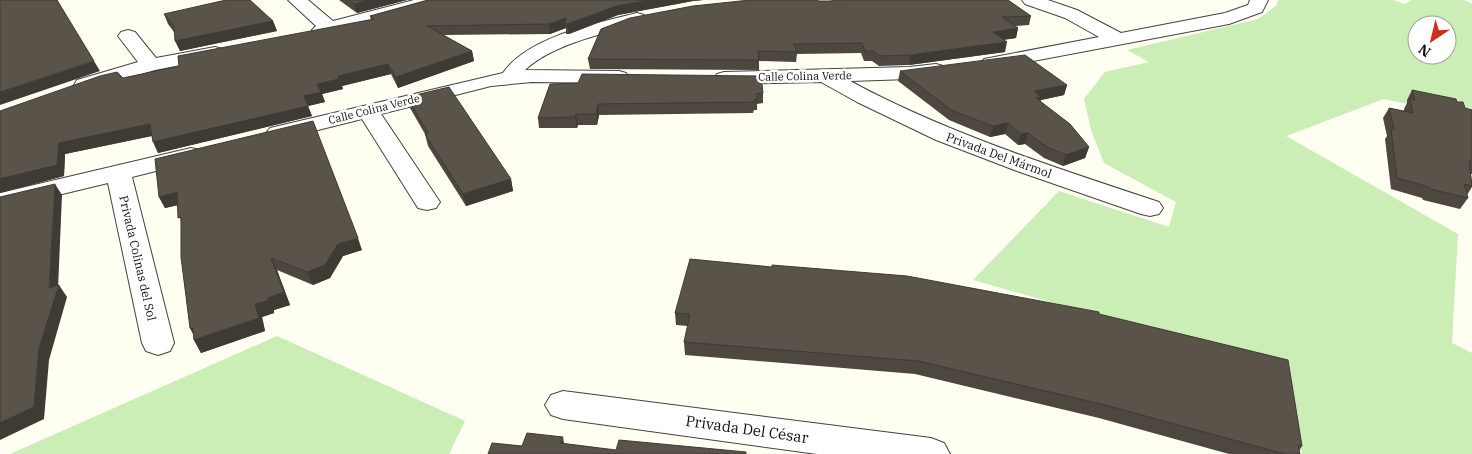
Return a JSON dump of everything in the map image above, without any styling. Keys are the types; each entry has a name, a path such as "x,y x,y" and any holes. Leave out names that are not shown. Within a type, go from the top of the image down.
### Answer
{"street":[{"path":"297,0 330,28"},
{"path":"303,34 435,0"},
{"path":"1031,0 1071,14 1118,40"},
{"name":"Calle Colina Verde","path":"703,78 909,73 962,67 1118,40 1229,9 1256,8 1259,0"},
{"path":"511,77 518,66 542,52 625,21 651,15"},
{"path":"128,36 151,65"},
{"path":"71,90 151,65 238,48"},
{"name":"Privada Del Mármol","path":"826,76 862,97 969,146 1150,208"},
{"name":"Calle Colina Verde","path":"253,139 511,77 637,78"},
{"path":"368,111 428,202"},
{"path":"0,200 215,149"},
{"name":"Privada Colinas del Sol","path":"118,172 158,343"},
{"name":"Privada Del César","path":"563,405 931,454"}],"green space":[{"path":"1278,0 1393,0 1405,4 1412,0 1464,0 1472,4 1472,118 1384,99 1286,136 1458,234 1452,343 1472,353 1472,454 1302,454 1284,368 973,280 1059,191 1169,227 1176,202 1104,163 1091,130 1084,99 1105,72 1149,62 1127,50 1258,19 1276,6"},
{"path":"277,336 465,421 449,454 10,454"}],"building":[{"path":"0,0 57,0 94,61 0,92"},
{"path":"226,0 250,0 273,21 175,41 174,26 164,14"},
{"path":"349,0 369,0 354,4"},
{"path":"428,0 649,0 617,6 567,24 565,24 566,18 549,24 427,26 472,51 396,77 388,64 338,76 339,79 317,84 321,92 304,96 308,106 153,142 150,124 59,143 57,165 0,179 0,111 100,76 117,72 123,78 179,66 178,56 374,19 370,16"},
{"path":"750,0 1008,0 1031,16 1002,17 1018,28 993,32 1007,42 910,55 880,56 873,51 865,51 862,43 793,44 797,52 758,51 759,60 588,59 601,29 630,18 693,6"},
{"path":"1025,55 1067,85 1034,91 1041,97 1036,98 1070,124 1089,147 1066,155 1047,147 1028,133 1021,134 1008,123 993,126 951,110 900,71"},
{"path":"582,74 761,76 763,93 756,94 757,99 754,102 598,104 596,114 576,114 575,117 538,118 550,84 578,83"},
{"path":"449,87 511,179 463,194 425,134 428,133 407,97"},
{"path":"1412,90 1456,99 1457,102 1463,102 1465,108 1472,110 1472,162 1469,161 1472,186 1464,184 1468,198 1430,189 1429,187 1397,178 1391,129 1394,129 1389,108 1413,113 1410,99 1415,100"},
{"path":"313,121 358,238 338,244 325,265 307,272 271,258 284,292 268,298 268,301 255,304 259,318 194,340 193,328 190,328 181,257 181,217 178,218 177,192 159,197 155,159"},
{"path":"55,184 49,288 59,285 39,348 34,407 0,423 0,197"},
{"path":"690,259 772,267 772,265 907,276 1099,312 1099,314 1288,360 1302,446 1298,445 1300,454 1285,454 1105,405 918,361 684,342 690,314 675,313"},
{"path":"527,433 563,437 560,443 616,450 619,440 746,452 746,454 488,454 492,443 522,446"}]}
